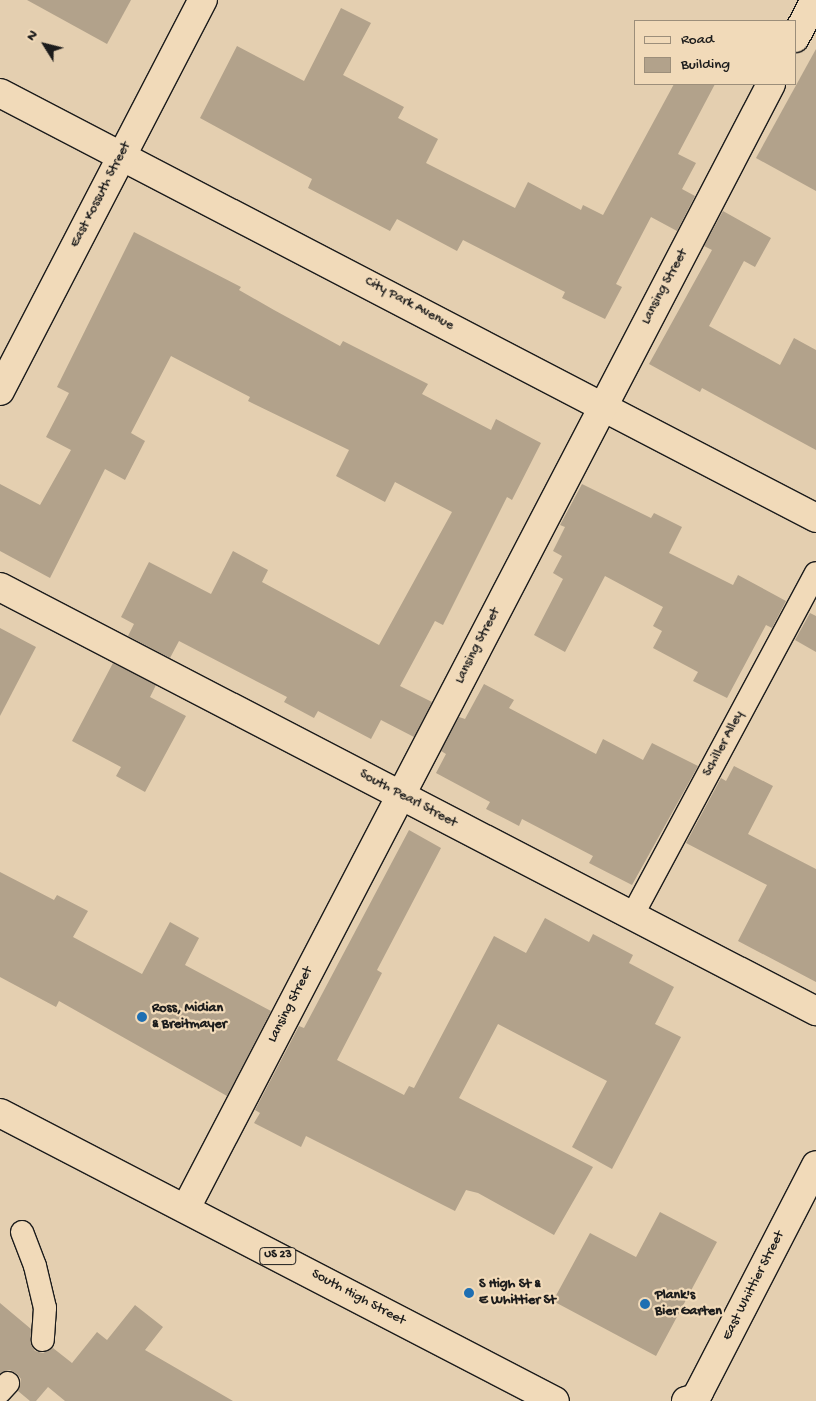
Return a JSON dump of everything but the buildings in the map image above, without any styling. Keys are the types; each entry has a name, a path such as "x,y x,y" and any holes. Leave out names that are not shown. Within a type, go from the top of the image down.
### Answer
{"street":[{"name":"East Kossuth Street","path":"0,391 203,0"},
{"path":"796,36 815,0"},
{"name":"Lansing Street","path":"186,1208 770,85"},
{"name":"City Park Avenue","path":"0,93 816,518"},
{"name":"South Pearl Street","path":"0,587 816,1011"},
{"name":"South High Street","path":"0,1113 555,1401"},
{"name":"East Whittier Street","path":"686,1401 696,1398 816,1165"}],"lane":[{"name":"Schiller Alley","path":"632,916 816,573"},
{"path":"22,1232 35,1266 45,1308 42,1340"}],"place":[{"name":"Ross, Midian & Breitmayer","path":"142,1017"},
{"name":"S High St & E Whittier St","path":"469,1293"},
{"name":"Plank's Bier Garten","path":"645,1304"}]}
